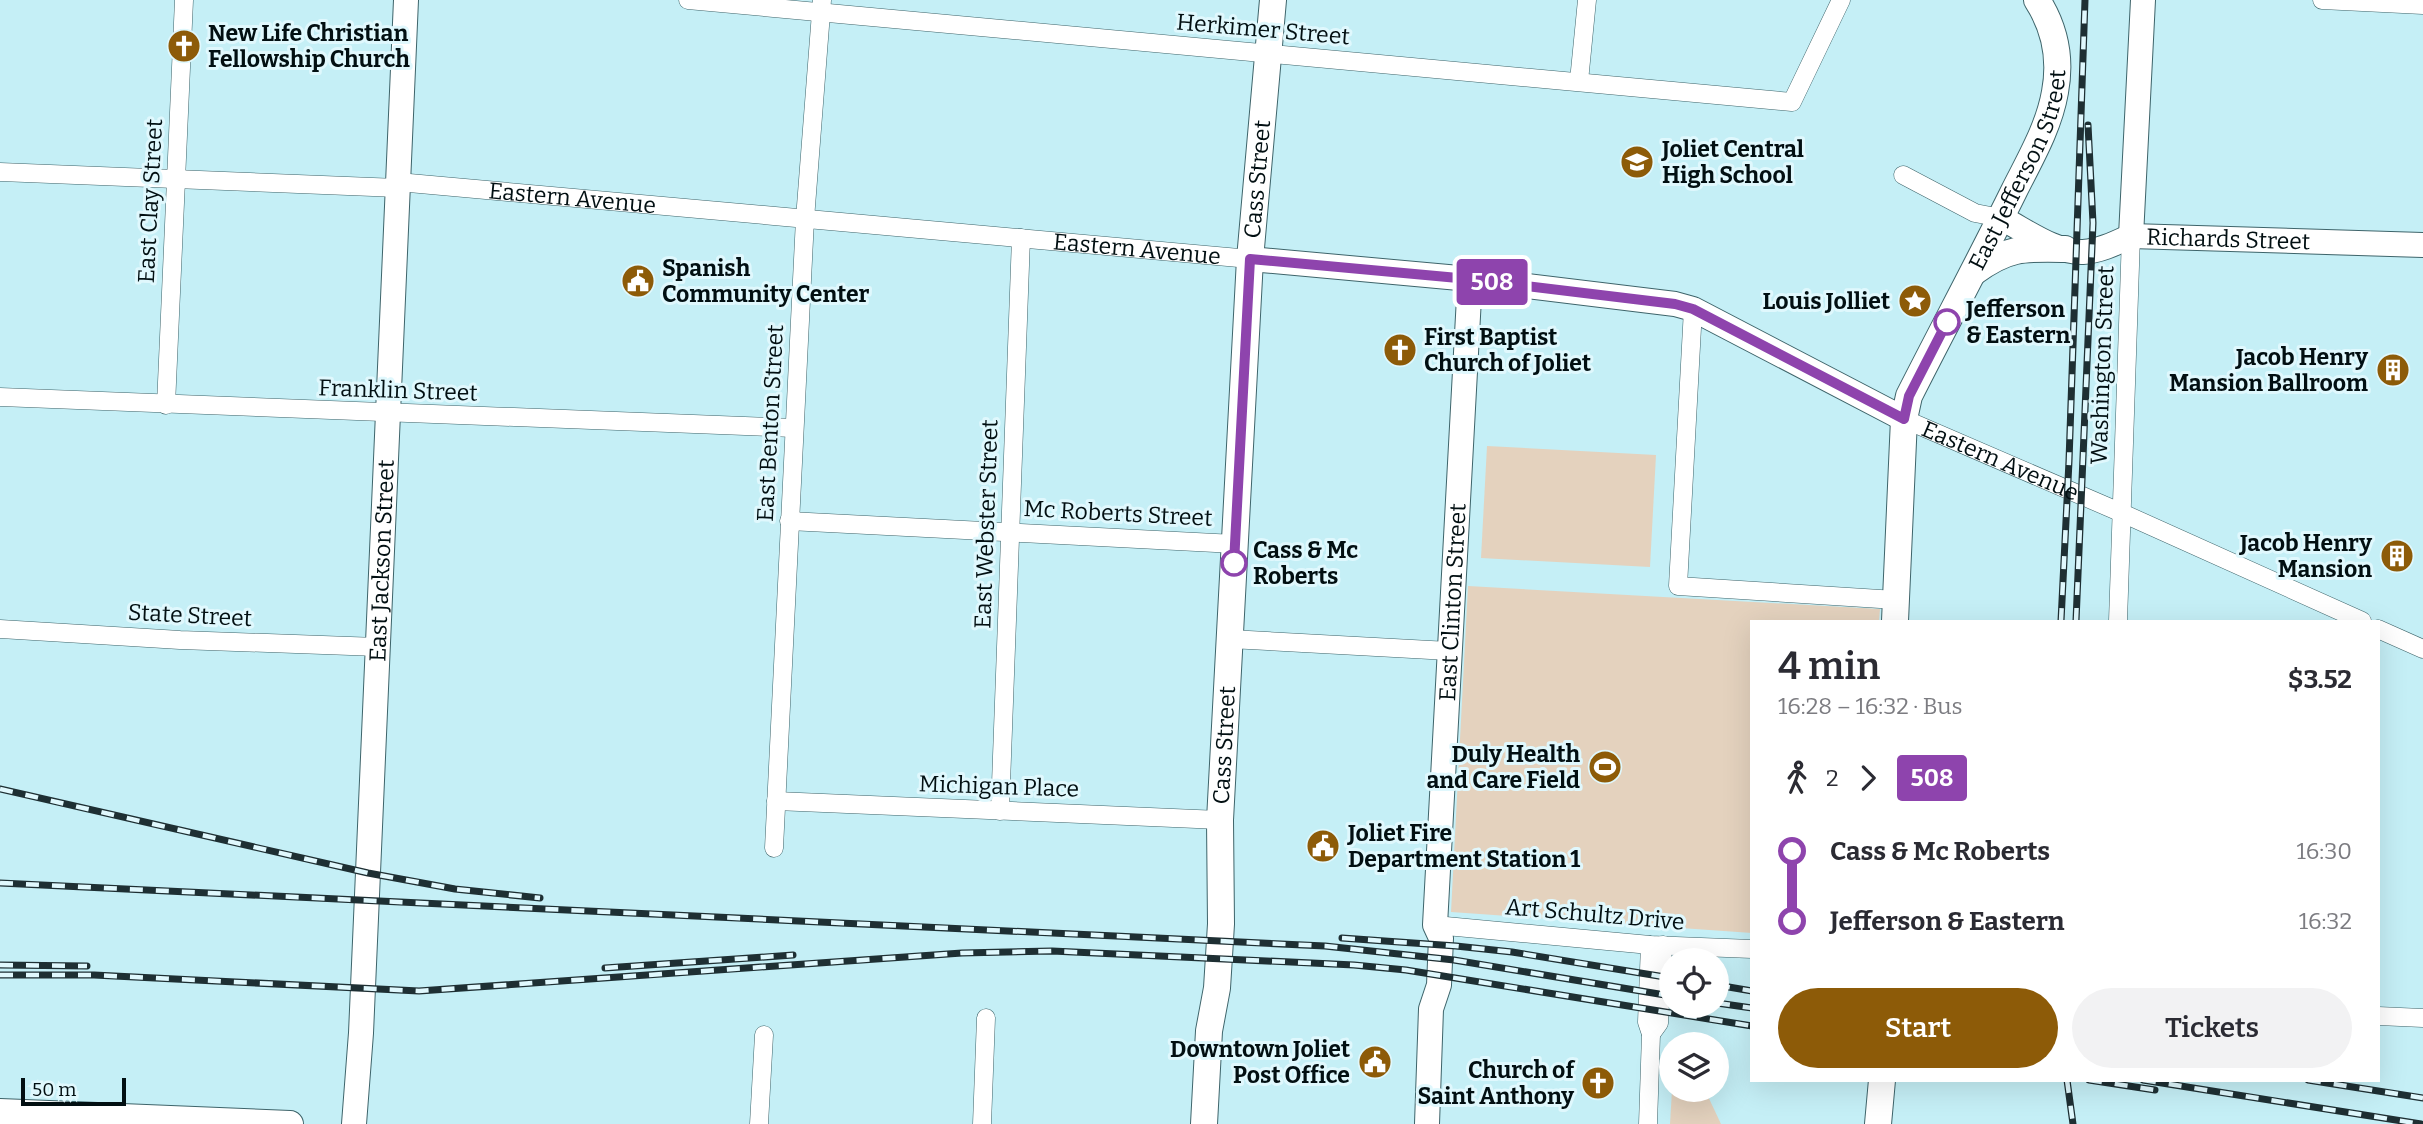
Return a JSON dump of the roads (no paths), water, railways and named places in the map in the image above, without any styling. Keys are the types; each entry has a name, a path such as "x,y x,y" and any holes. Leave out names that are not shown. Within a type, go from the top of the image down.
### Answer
{"main road":[{"name":"Cass Street","path":"1204,1124 1209,1031 1217,988 1221,923 1220,820 1250,259 1273,0"},
{"name":"East Jefferson Street","path":"1896,610 1904,419 1909,396 2001,218 2051,110 2057,73 2055,44 2047,18 2037,0"},
{"path":"1972,273 1990,260 2011,251 2065,249"},
{"path":"1867,1082 1869,1124"},
{"path":"1878,1124 1882,1082"},
{"path":"0,1112 132,1121 290,1124"}],"street":[{"name":"East Clay Street","path":"166,405 184,0"},
{"name":"East Jackson Street","path":"355,1124 406,0"},
{"name":"Herkimer Street","path":"688,0 821,5 1268,55 1792,102 1841,0"},
{"path":"1578,81 1587,0"},
{"path":"2131,236 2143,0"},
{"path":"2322,0 2423,5"},
{"name":"East Benton Street","path":"774,848 805,219 821,5"},
{"name":"Eastern Avenue","path":"0,173 398,185 1469,279 1675,304 1693,309 1904,419 2360,620"},
{"path":"1903,175 1975,213 2001,218"},
{"name":"Richards Street","path":"2001,218 2065,249 2081,252 2097,250 2131,236 2423,245"},
{"name":"Washington Street","path":"2118,620 2131,236"},
{"name":"East Webster Street","path":"1000,811 1021,238"},
{"name":"East Clinton Street","path":"1427,1124 1431,1009 1423,985 1426,937 1435,925 1469,279"},
{"path":"1693,309 1678,586 1896,610"},
{"name":"Franklin Street","path":"0,397 794,428"},
{"name":"Mc Roberts Street","path":"789,521 1235,544"},
{"name":"State Street","path":"0,629 180,640 378,647"},
{"path":"2380,630 2423,649"},
{"path":"1230,639 1449,651"},
{"name":"Michigan Place","path":"776,801 1220,820"},
{"name":"Art Schultz Drive","path":"1435,925 1657,945 1750,950"},
{"path":"1648,1124 1651,1034 1659,1023 1657,945"},
{"path":"2380,1016 2423,1018"},
{"path":"982,1124 986,1018"},
{"path":"759,1124 764,1035"}],"railway":[{"path":"2061,620 2085,0"},
{"path":"2076,620 2093,223 2088,125"},
{"path":"0,789 368,873 455,889 540,898"},
{"path":"0,883 1325,946 1454,960 1659,994"},
{"path":"1342,938 1512,952 1659,976"},
{"path":"0,975 94,975 419,991 962,953 1052,951 1354,965 1406,970 1750,1026"},
{"path":"605,968 793,955"},
{"path":"0,965 87,966"},
{"path":"1729,987 1750,991"},
{"path":"1729,1005 1750,1008"},
{"path":"2067,1082 2073,1124"},
{"path":"2102,1082 2155,1090"},
{"path":"2156,1082 2421,1124"},
{"path":"2321,1082 2423,1098"}],"place":[{"name":"New Life Christian Fellowship Church","path":"184,46"},
{"name":"Joliet Central High School","path":"1637,162"},
{"name":"Spanish Community Center","path":"638,281"},
{"name":"Louis Jolliet","path":"1915,301"},
{"name":"Jefferson & Eastern","path":"1947,322"},
{"name":"First Baptist Church of Joliet","path":"1400,350"},
{"name":"Jacob Henry Mansion Ballroom","path":"2393,370"},
{"name":"Jacob Henry Mansion","path":"2397,556"},
{"name":"Cass & Mc Roberts","path":"1234,563"},
{"name":"Duly Health and Care Field","path":"1605,767"},
{"name":"Joliet Fire Department Station 1","path":"1323,846"},
{"name":"Downtown Joliet Post Office","path":"1375,1062"},
{"name":"Church of Saint Anthony","path":"1598,1083"}]}
